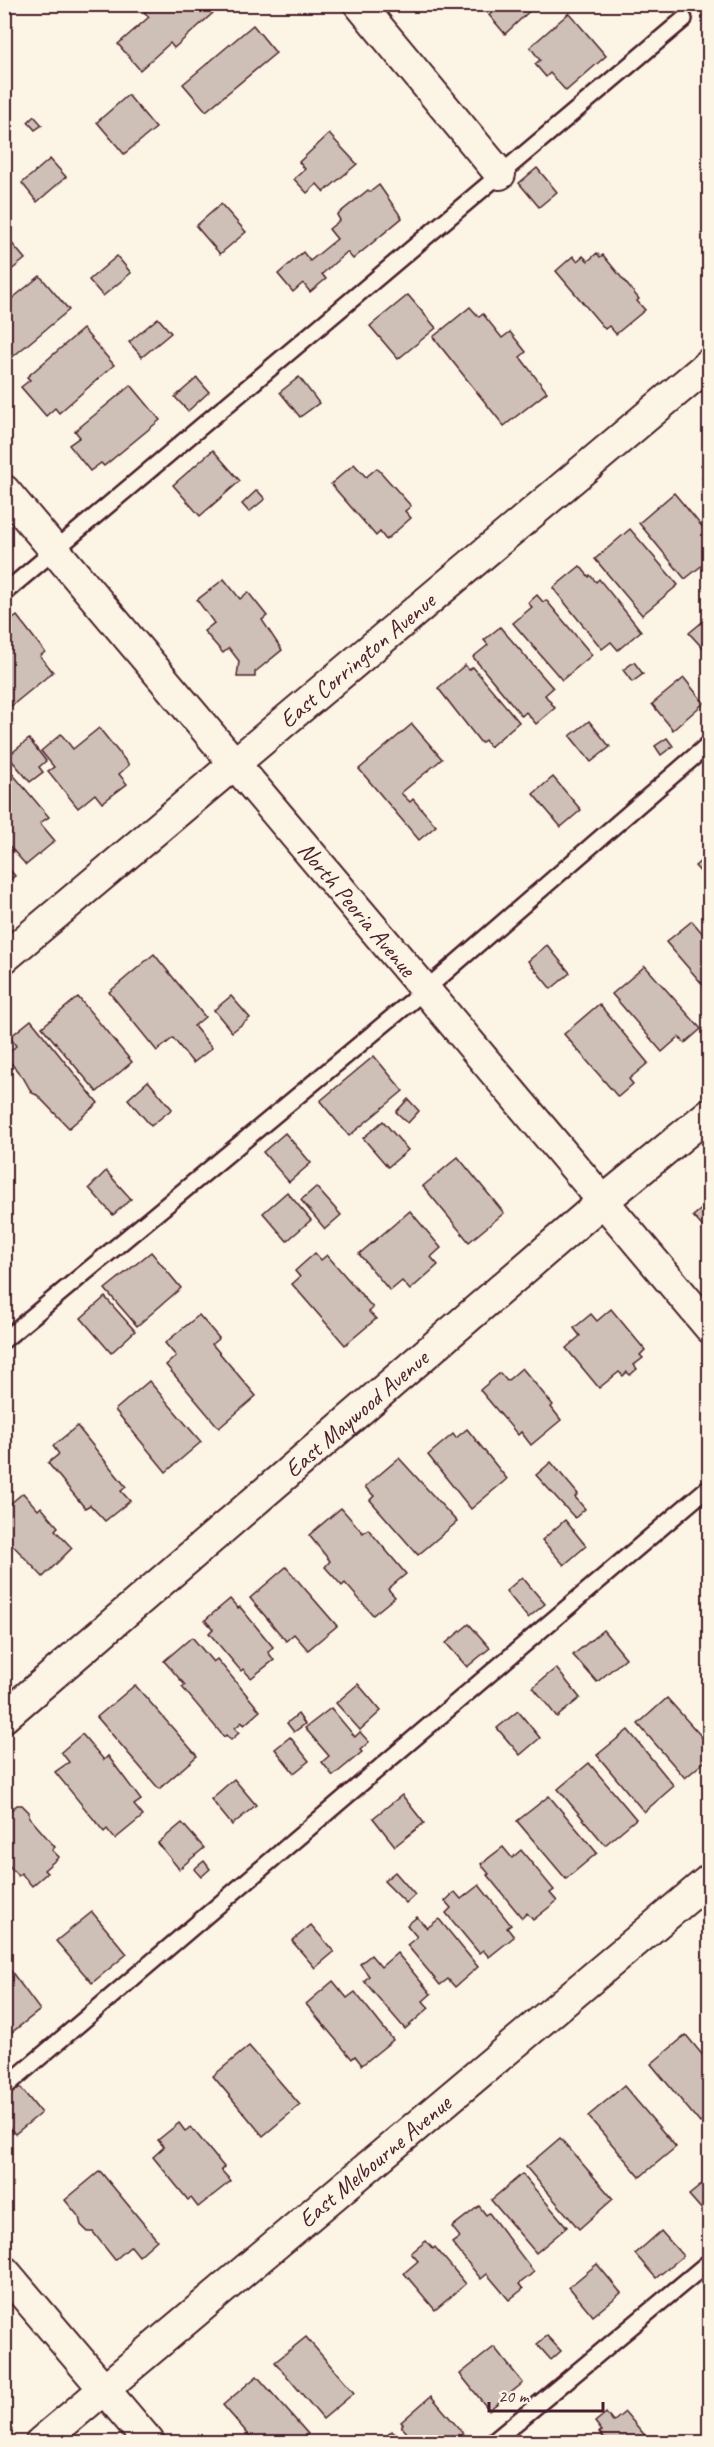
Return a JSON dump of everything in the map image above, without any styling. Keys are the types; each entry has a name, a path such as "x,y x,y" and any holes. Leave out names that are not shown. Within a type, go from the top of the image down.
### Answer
{"street":[{"path":"359,4 500,174"},
{"name":"East Corrington Avenue","path":"4,958 710,363"},
{"name":"North Peoria Avenue","path":"4,490 710,1328"},
{"name":"East Maywood Avenue","path":"4,1717 602,1202 710,1113"},
{"name":"East Melbourne Avenue","path":"41,2442 710,1879"},
{"path":"4,2271 149,2442"}],"lane":[{"path":"4,593 684,19"},
{"path":"4,1340 425,990 710,743"},
{"path":"4,2088 710,1486"},
{"path":"493,2442 710,2260"}],"building":[{"path":"153,4 223,4 174,48 170,43 140,70 118,44 149,17 144,12"},
{"path":"492,4 537,4 505,34 489,15 496,9"},
{"path":"569,13 606,56 566,91 550,73 546,77 535,64 540,60 530,47"},
{"path":"253,25 276,53 206,111 183,84"},
{"path":"128,95 156,128 124,154 97,122"},
{"path":"34,116 42,125 35,130 28,122"},
{"path":"329,134 357,164 324,192 317,184 307,193 294,179 305,169 299,162"},
{"path":"50,159 66,177 37,202 22,183"},
{"path":"537,168 557,192 539,207 519,183"},
{"path":"379,185 402,218 353,259 347,252 322,274 326,279 310,292 303,283 293,292 278,274 303,252 310,261 337,239 329,229 340,220 337,215 368,190 370,192"},
{"path":"221,204 246,232 220,254 196,226"},
{"path":"4,234 25,259 4,276"},
{"path":"597,253 600,257 603,255 639,299 637,301 645,310 616,334 609,326 605,329 556,271 573,256 577,261 583,256 588,261"},
{"path":"117,256 131,273 103,296 89,280"},
{"path":"40,276 69,310 4,364 4,305"},
{"path":"408,295 436,328 398,359 370,326"},
{"path":"470,307 479,317 483,314 502,338 510,332 526,352 520,357 547,392 504,426 433,337"},
{"path":"158,318 171,333 142,357 129,342"},
{"path":"83,329 114,365 59,413 55,408 46,416 21,387 30,380 27,377"},
{"path":"299,377 319,403 300,417 280,392"},
{"path":"197,378 209,392 188,411 175,397"},
{"path":"131,385 160,420 104,466 101,463 90,471 69,445 80,437 75,431"},
{"path":"213,450 240,481 200,516 173,485"},
{"path":"710,458 710,487 702,478 707,473 701,465"},
{"path":"354,464 366,477 377,468 411,506 405,511 411,518 386,540 380,532 376,536 331,484"},
{"path":"257,490 265,499 249,512 242,504"},
{"path":"674,493 710,536 710,559 685,579 639,523"},
{"path":"630,529 678,585 642,615 595,559"},
{"path":"580,566 596,582 599,579 641,631 618,650 611,642 602,649 553,588"},
{"path":"224,579 240,599 248,592 267,616 262,620 282,650 255,672 255,677 237,677 239,661 229,648 223,653 204,631 214,623 197,600"},
{"path":"537,595 543,602 546,600 592,655 562,680 513,623 532,607 528,603"},
{"path":"17,616 45,652 40,656 53,672 4,712 4,626"},
{"path":"707,618 710,622 710,656 689,633"},
{"path":"500,627 553,688 545,695 555,708 536,724 526,712 522,716 473,657 488,645 484,640"},
{"path":"634,662 643,674 632,682 623,670"},
{"path":"465,665 469,670 473,667 519,722 490,747 485,740 481,743 438,688"},
{"path":"684,678 704,703 673,730 652,704"},
{"path":"589,721 610,747 591,762 570,736"},
{"path":"412,724 442,759 401,793 410,802 413,799 436,826 419,840 359,769"},
{"path":"99,728 129,765 119,774 127,784 102,803 95,794 78,808 48,771 54,767 41,751 61,734 73,749"},
{"path":"667,738 673,746 661,755 655,746"},
{"path":"29,739 46,761 39,767 43,772 30,782 8,756"},
{"path":"5,765 49,817 40,823 55,841 26,865 4,840"},
{"path":"553,777 581,810 561,827 533,794"},
{"path":"703,859 710,868 710,873 705,877 695,866"},
{"path":"4,863 15,876 4,885"},
{"path":"692,921 710,942 710,993 666,942"},
{"path":"547,945 570,973 551,989 528,961"},
{"path":"154,954 205,1017 194,1026 212,1048 193,1063 173,1038 157,1051 109,992"},
{"path":"645,966 701,1029 685,1043 679,1037 662,1052 612,994"},
{"path":"231,996 250,1018 232,1032 214,1010"},
{"path":"78,997 132,1062 97,1092 42,1027"},
{"path":"599,1004 648,1063 629,1079 633,1084 618,1097 564,1034"},
{"path":"31,1020 98,1103 69,1128 37,1095 32,1093 5,1056 16,1046 10,1037"},
{"path":"374,1056 403,1091 349,1136 320,1101"},
{"path":"148,1081 172,1109 151,1126 128,1099"},
{"path":"408,1099 419,1111 408,1123 396,1112"},
{"path":"383,1121 408,1150 388,1167 363,1138"},
{"path":"285,1133 311,1163 289,1182 263,1152"},
{"path":"458,1157 504,1213 469,1242 423,1186"},
{"path":"106,1171 131,1199 113,1215 89,1188"},
{"path":"316,1187 341,1215 325,1229 301,1200"},
{"path":"287,1192 311,1220 287,1241 263,1213"},
{"path":"710,1202 710,1235 693,1216"},
{"path":"410,1211 441,1248 431,1257 438,1265 410,1290 402,1281 390,1291 359,1254"},
{"path":"151,1252 181,1288 137,1326 105,1289"},
{"path":"315,1253 321,1260 327,1255 373,1308 369,1312 376,1319 345,1345 292,1284 300,1277 295,1271"},
{"path":"105,1297 135,1331 111,1353 81,1318"},
{"path":"611,1309 645,1350 640,1355 643,1358 634,1365 637,1369 630,1375 627,1372 623,1376 619,1372 599,1388 566,1348 580,1336 574,1328 591,1314 597,1321"},
{"path":"199,1315 219,1338 212,1344 256,1396 219,1428 166,1365 176,1356 165,1343"},
{"path":"522,1368 553,1405 551,1407 561,1420 531,1445 521,1432 518,1435 480,1390 500,1373 507,1381"},
{"path":"149,1381 201,1442 166,1472 115,1410"},
{"path":"77,1426 126,1487 121,1491 130,1501 105,1521 90,1505 85,1508 48,1463 59,1454 53,1446"},
{"path":"467,1429 507,1479 471,1509 428,1455 453,1434 456,1438"},
{"path":"399,1458 457,1522 418,1555 370,1500 374,1496 365,1487"},
{"path":"551,1462 578,1494 575,1497 585,1509 575,1518 536,1475"},
{"path":"23,1493 38,1510 41,1507 58,1527 55,1530 72,1548 43,1577 4,1536 4,1509"},
{"path":"341,1508 363,1533 368,1529 406,1574 388,1589 395,1597 373,1615 345,1583 342,1586 325,1567 330,1561 309,1535"},
{"path":"565,1520 586,1546 564,1565 542,1540"},
{"path":"286,1567 337,1626 308,1650 294,1634 286,1641 250,1598"},
{"path":"522,1577 545,1604 528,1618 506,1591"},
{"path":"230,1599 238,1608 240,1607 273,1647 268,1652 274,1660 251,1678 243,1669 241,1671 209,1633 213,1629 205,1620"},
{"path":"469,1624 490,1648 467,1667 446,1643"},
{"path":"603,1630 626,1658 597,1682 573,1655"},
{"path":"192,1637 213,1662 217,1659 260,1711 244,1725 242,1722 235,1728 239,1733 231,1740 226,1735 224,1737 182,1687 185,1685 164,1661"},
{"path":"556,1668 580,1698 557,1717 533,1687"},
{"path":"358,1684 381,1711 360,1730 336,1703"},
{"path":"135,1685 197,1756 159,1789 97,1717"},
{"path":"667,1698 710,1746 710,1757 685,1778 638,1724"},
{"path":"331,1708 355,1737 360,1732 369,1742 360,1750 362,1752 333,1776 322,1762 329,1756 305,1728"},
{"path":"518,1711 540,1738 520,1755 497,1728"},
{"path":"298,1714 305,1724 294,1732 287,1723"},
{"path":"628,1730 674,1786 644,1812 597,1755"},
{"path":"82,1734 104,1760 108,1756 141,1800 134,1805 143,1816 115,1839 107,1829 104,1832 55,1772 69,1762 61,1752"},
{"path":"290,1737 309,1761 294,1773 275,1749"},
{"path":"589,1763 636,1819 605,1845 558,1789"},
{"path":"234,1779 256,1805 232,1825 211,1799"},
{"path":"402,1795 424,1823 395,1846 373,1818"},
{"path":"549,1796 597,1853 566,1879 517,1821"},
{"path":"17,1805 22,1805 29,1812 29,1817 55,1847 52,1850 59,1857 44,1870 47,1873 32,1886 21,1873 18,1876 4,1860 4,1816"},
{"path":"182,1823 204,1848 179,1869 158,1843"},
{"path":"503,1847 512,1858 521,1850 554,1890 550,1893 557,1901 533,1920 527,1913 522,1918 487,1875 489,1874 481,1864"},
{"path":"204,1861 210,1869 201,1877 194,1869"},
{"path":"395,1872 415,1895 406,1903 384,1881"},
{"path":"479,1885 511,1925 507,1928 514,1937 489,1957 483,1950 479,1953 446,1913 451,1908 445,1901 455,1892 461,1899"},
{"path":"92,1912 127,1954 92,1983 56,1941"},
{"path":"417,1917 427,1928 439,1919 478,1967 455,1987 448,1979 440,1985 407,1945 417,1937 407,1925"},
{"path":"311,1925 334,1952 315,1968 292,1941"},
{"path":"397,1953 431,1994 423,2001 429,2008 405,2029 364,1981 369,1976 360,1964 371,1955 381,1967"},
{"path":"11,1971 40,2010 6,2037 4,1976"},
{"path":"333,1981 347,1998 355,1992 393,2040 362,2065 355,2056 352,2059 306,2004"},
{"path":"686,2035 710,2064 710,2115 700,2123 651,2064"},
{"path":"249,2046 300,2105 263,2136 213,2076"},
{"path":"624,2086 676,2147 640,2177 588,2116"},
{"path":"20,2087 41,2113 15,2134 4,2122 4,2100"},
{"path":"179,2123 185,2131 191,2127 224,2167 221,2170 231,2181 198,2207 191,2198 188,2200 153,2157 164,2147 158,2140"},
{"path":"560,2138 613,2199 579,2229 526,2167"},
{"path":"100,2171 157,2240 139,2256 131,2246 115,2260 93,2232 88,2232 81,2225 79,2217 65,2200"},
{"path":"522,2174 567,2227 536,2253 491,2200"},
{"path":"710,2178 710,2219 689,2195"},
{"path":"479,2206 486,2215 489,2213 534,2272 519,2284 523,2289 509,2300 487,2274 481,2279 452,2243 460,2237 452,2227"},
{"path":"661,2231 683,2256 656,2278 635,2254"},
{"path":"426,2241 433,2249 435,2247 466,2284 435,2310 404,2273 418,2261 411,2253"},
{"path":"597,2264 621,2293 593,2316 569,2287"},
{"path":"547,2336 561,2351 551,2360 537,2344"},
{"path":"306,2337 354,2393 323,2419 275,2362"},
{"path":"494,2347 523,2383 489,2410 460,2374"},
{"path":"257,2376 308,2434 298,2442 255,2442 223,2405"},
{"path":"431,2396 468,2439 463,2442 415,2442 401,2426 403,2424 401,2422"},
{"path":"625,2412 648,2439 644,2442 608,2442 599,2432 602,2431 595,2422 606,2413 613,2422"},
{"path":"392,2431 402,2442 380,2442"}]}
